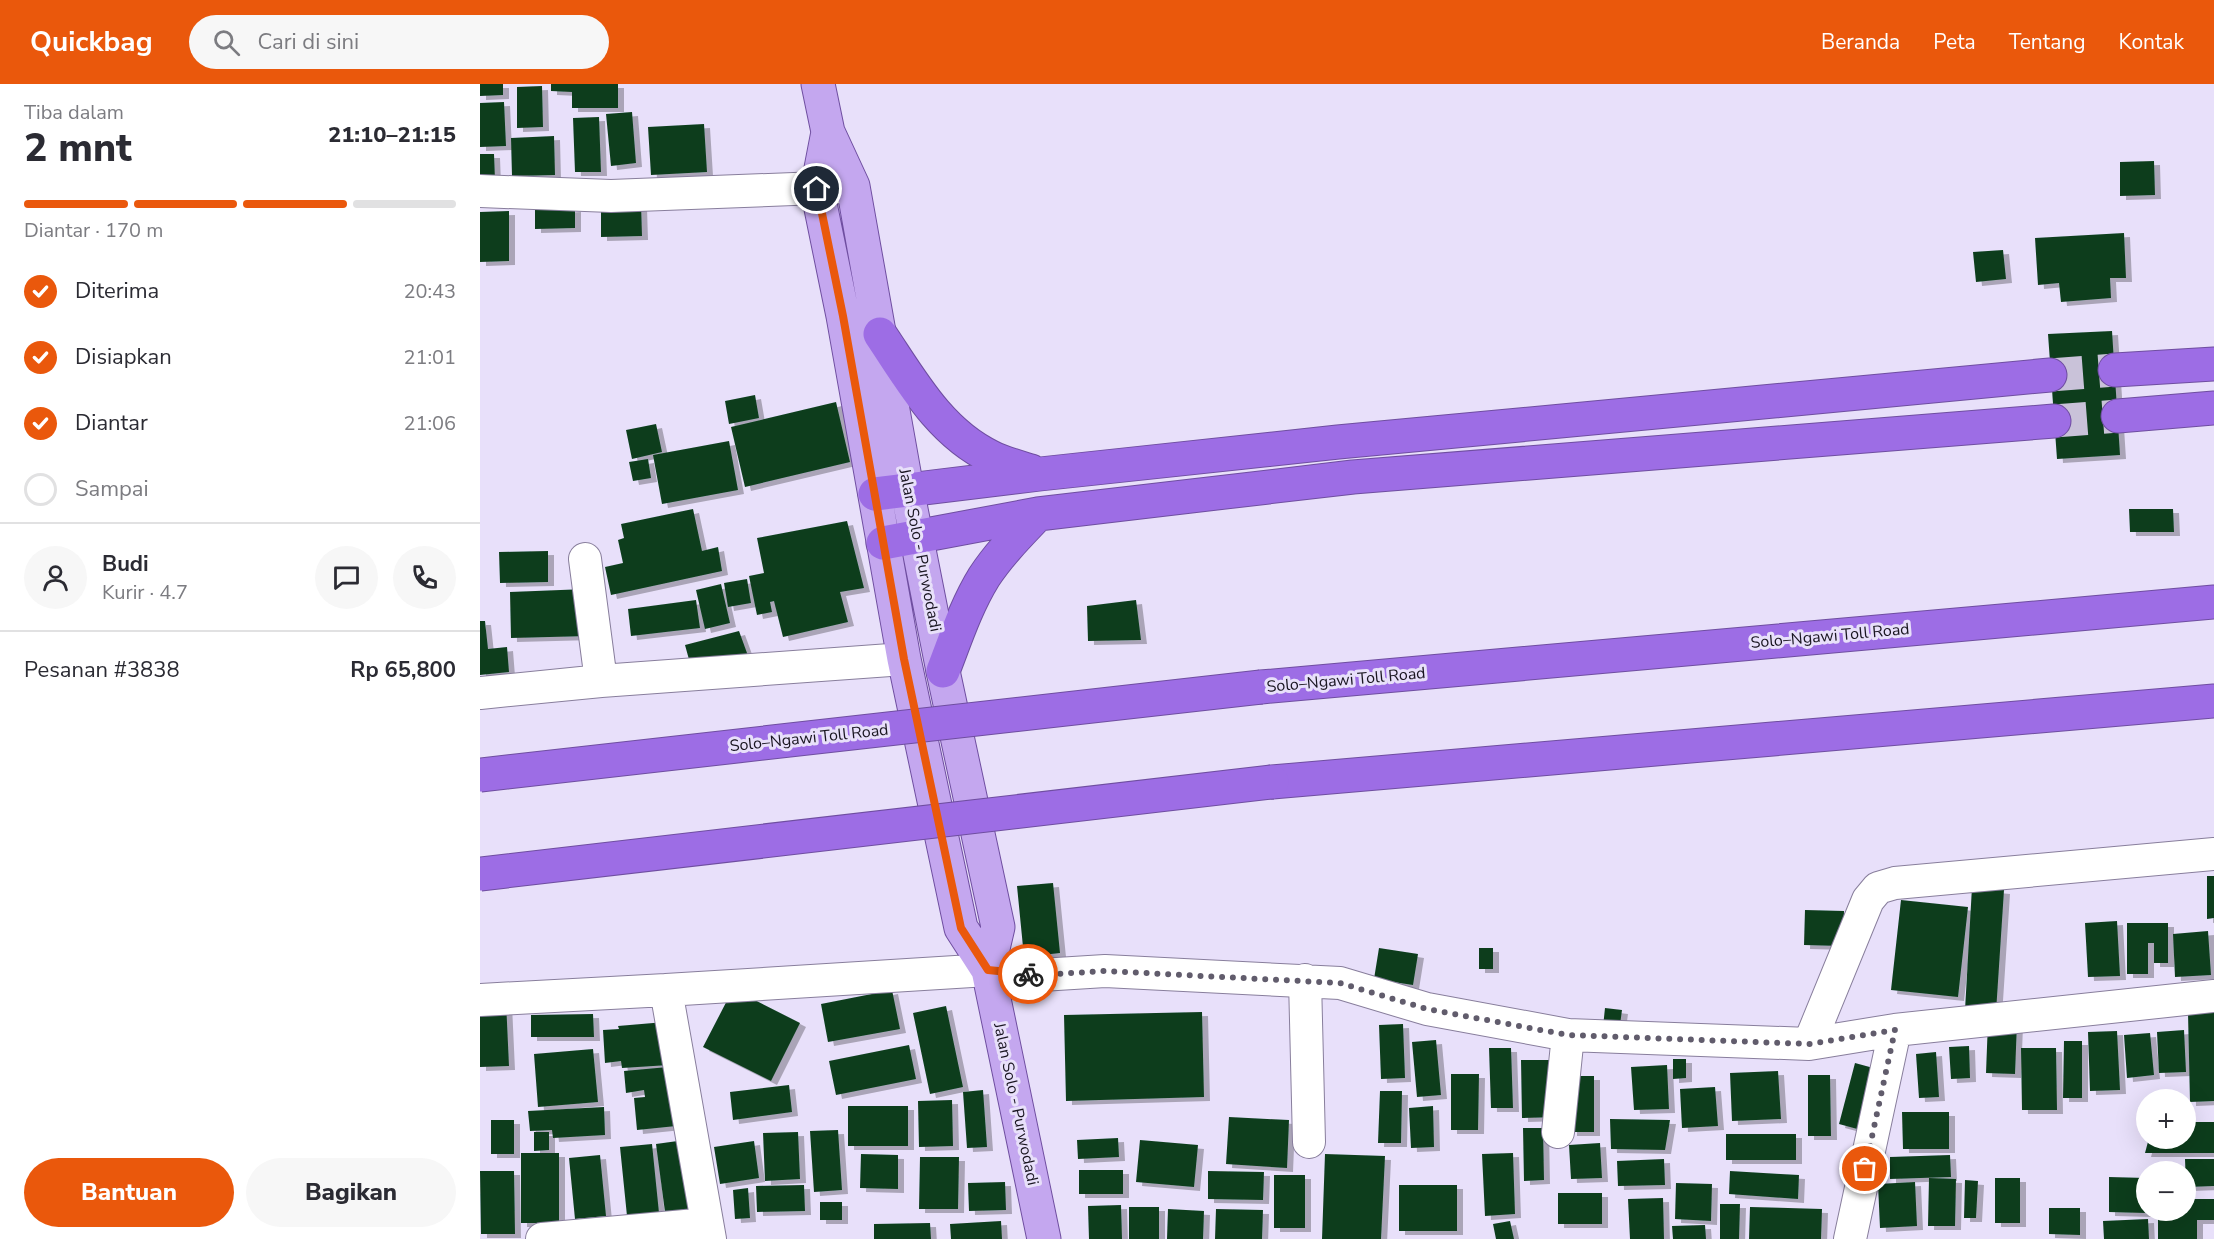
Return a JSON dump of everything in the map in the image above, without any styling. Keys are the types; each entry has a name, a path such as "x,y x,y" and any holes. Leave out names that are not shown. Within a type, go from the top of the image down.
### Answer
{"highway":[{"path":"878,321 931,410 956,434 991,458 1040,474"},
{"path":"2115,370 2214,364"},
{"path":"875,494 1349,441 2050,375"},
{"path":"2118,416 2214,408"},
{"path":"883,543 1038,514 1353,477 2054,421"},
{"path":"943,671 983,578 1010,543 1038,514"},
{"name":"Solo–Ngawi Toll Road","path":"480,776 1261,687 2214,602"},
{"path":"480,874 1272,782 2214,701"}],"main road":[{"name":"Jalan Solo - Purwodadi","path":"818,84 828,132 853,186 907,489 998,927 988,970"},
{"name":"Jalan Solo - Purwodadi","path":"828,132 817,189 843,316 904,659 961,928 988,970 1044,1239"}],"street":[{"path":"480,191 611,196 853,186"},
{"path":"585,559 601,681"},
{"path":"480,693 601,681 904,659"},
{"path":"1809,1044 1868,900 1878,888 1895,883 2214,854"},
{"path":"480,1000 988,970 1041,975 1105,971 1340,983 1427,1009 1568,1035 1809,1044 1895,1030 2214,996"},
{"path":"1305,980 1309,1142"},
{"path":"542,1239 709,1231 666,990"},
{"path":"1850,1239 1895,1030"},
{"path":"1558,1132 1568,1035"}],"building":[{"path":"480,84 503,84 503,95 480,96"},
{"path":"551,84 618,84 618,108 572,108 572,92 551,91"},
{"path":"542,86 543,127 517,128 517,87"},
{"path":"504,102 506,146 480,147 480,103"},
{"path":"632,112 636,163 611,166 606,114"},
{"path":"599,117 601,172 575,172 573,118"},
{"path":"704,124 707,172 651,175 648,127"},
{"path":"554,136 555,175 512,176 511,138"},
{"path":"480,154 494,154 495,180 480,180"},
{"path":"2154,161 2155,195 2120,196 2120,162"},
{"path":"601,204 641,204 642,236 601,237"},
{"path":"575,208 575,228 535,229 535,210"},
{"path":"509,211 509,261 480,262 480,212"},
{"path":"2124,233 2126,278 2110,278 2111,298 2061,302 2059,283 2038,285 2035,238"},
{"path":"2003,250 2006,279 1976,282 1973,252"},
{"path":"2112,331 2120,455 2057,459 2048,334"},
{"path":"755,395 759,418 729,424 725,401"},
{"path":"836,402 850,462 745,487 731,427"},
{"path":"656,424 662,452 632,459 626,430"},
{"path":"729,441 738,490 662,504 653,455"},
{"path":"648,459 651,478 633,481 629,462"},
{"path":"693,509 702,551 718,547 722,571 611,595 605,567 623,563 618,540 624,538 621,524"},
{"path":"2129,509 2173,509 2174,532 2130,532"},
{"path":"847,521 864,588 840,592 848,622 783,637 774,601 770,602 772,612 757,615 749,576 764,573 757,538"},
{"path":"548,551 548,582 500,583 499,552"},
{"path":"747,579 751,603 728,607 724,583"},
{"path":"721,584 730,623 705,629 696,590"},
{"path":"586,589 588,636 511,638 510,592"},
{"path":"696,600 700,628 631,636 628,609"},
{"path":"1136,600 1141,640 1088,641 1087,606"},
{"path":"480,621 485,621 488,649 507,647 509,672 480,675"},
{"path":"739,631 751,664 693,674 685,645"},
{"path":"2207,876 2214,876 2214,918 2207,919"},
{"path":"1053,883 1060,953 1024,957 1017,886"},
{"path":"1972,887 2004,890 1996,1012 1965,1010"},
{"path":"1901,900 1968,907 1958,997 1891,990"},
{"path":"1805,910 1844,911 1843,946 1804,945"},
{"path":"2117,921 2120,976 2088,977 2085,923"},
{"path":"2127,923 2168,923 2168,963 2154,963 2154,943 2148,943 2148,974 2127,974"},
{"path":"2208,931 2211,975 2175,977 2173,934"},
{"path":"1379,948 1418,954 1413,985 1374,979"},
{"path":"1479,948 1493,948 1493,969 1479,969"},
{"path":"733,989 800,1023 771,1081 703,1047"},
{"path":"892,990 900,1029 828,1042 821,1004"},
{"path":"506,1001 509,1066 480,1067 480,1002"},
{"path":"946,1006 963,1087 930,1094 913,1013"},
{"path":"1605,1008 1622,1010 1620,1025 1603,1027"},
{"path":"1202,1012 1204,1097 1066,1101 1064,1015"},
{"path":"2214,1012 2214,1101 2196,1102 2196,1089 2190,1089 2188,1013"},
{"path":"593,1014 594,1037 531,1037 531,1015"},
{"path":"1988,1021 2017,1022 2015,1074 1986,1073"},
{"path":"665,1022 669,1065 622,1068 621,1061 605,1063 603,1030 619,1029 618,1026"},
{"path":"1403,1024 1405,1078 1381,1079 1379,1025"},
{"path":"2184,1030 2186,1072 2159,1073 2157,1032"},
{"path":"2117,1031 2120,1090 2090,1091 2088,1032"},
{"path":"2150,1033 2154,1075 2127,1078 2124,1035"},
{"path":"1436,1040 1441,1095 1417,1097 1412,1042"},
{"path":"2064,1041 2082,1041 2082,1098 2063,1098"},
{"path":"909,1045 916,1079 836,1095 829,1061"},
{"path":"1969,1046 1970,1078 1951,1079 1949,1047"},
{"path":"1489,1048 1511,1048 1513,1108 1491,1108"},
{"path":"2021,1048 2056,1048 2057,1110 2022,1110"},
{"path":"593,1049 598,1102 538,1107 534,1054"},
{"path":"1936,1052 1939,1097 1919,1098 1916,1054"},
{"path":"1673,1059 1686,1059 1686,1078 1673,1079"},
{"path":"1521,1060 1556,1060 1557,1117 1522,1118"},
{"path":"1855,1063 1877,1069 1861,1130 1839,1124"},
{"path":"1667,1065 1669,1109 1634,1110 1631,1067"},
{"path":"679,1066 686,1125 637,1130 634,1098 645,1097 644,1090 626,1093 624,1071"},
{"path":"1778,1071 1781,1119 1732,1121 1730,1073"},
{"path":"1451,1074 1479,1074 1478,1130 1451,1130"},
{"path":"1808,1075 1830,1075 1831,1136 1808,1136"},
{"path":"1571,1076 1594,1076 1594,1132 1571,1132"},
{"path":"789,1085 792,1112 733,1120 730,1092"},
{"path":"1715,1087 1718,1126 1682,1128 1680,1089"},
{"path":"983,1090 987,1147 967,1148 963,1092"},
{"path":"1380,1091 1402,1091 1401,1143 1378,1143"},
{"path":"952,1100 953,1146 919,1147 918,1101"},
{"path":"848,1106 908,1106 908,1146 848,1146"},
{"path":"1433,1106 1434,1147 1411,1148 1409,1108"},
{"path":"604,1107 605,1135 553,1138 552,1130 530,1131 528,1111"},
{"path":"1902,1112 1949,1112 1949,1149 1903,1149"},
{"path":"1229,1117 1289,1120 1287,1168 1226,1164"},
{"path":"1610,1119 1670,1120 1665,1150 1611,1149"},
{"path":"491,1120 514,1120 514,1154 491,1154"},
{"path":"2196,1122 2214,1122 2214,1153 2145,1153 2146,1149 2196,1149"},
{"path":"1523,1128 1543,1128 1544,1180 1524,1181"},
{"path":"838,1130 842,1190 814,1192 810,1131"},
{"path":"534,1132 549,1132 549,1150 534,1151"},
{"path":"798,1132 800,1179 765,1181 763,1133"},
{"path":"1726,1134 1796,1134 1796,1160 1726,1160"},
{"path":"1118,1138 1119,1157 1078,1159 1077,1140"},
{"path":"685,1140 694,1208 665,1212 656,1144"},
{"path":"1140,1140 1198,1145 1194,1187 1136,1182"},
{"path":"754,1141 759,1178 720,1184 714,1147"},
{"path":"1600,1143 1602,1178 1571,1179 1569,1145"},
{"path":"652,1144 659,1213 627,1216 620,1147"},
{"path":"521,1153 559,1153 559,1223 521,1223"},
{"path":"1513,1153 1515,1214 1485,1216 1482,1154"},
{"path":"861,1154 898,1155 898,1189 860,1188"},
{"path":"1325,1154 1385,1156 1381,1239 1322,1239"},
{"path":"600,1155 606,1216 575,1219 569,1158"},
{"path":"1950,1155 1951,1177 1890,1179 1890,1157"},
{"path":"920,1157 959,1157 958,1209 919,1209"},
{"path":"1664,1159 1665,1185 1618,1186 1617,1161"},
{"path":"2185,1159 2214,1159 2214,1186 2196,1187 2196,1161 2185,1161"},
{"path":"1079,1170 1123,1170 1123,1194 1079,1194"},
{"path":"480,1171 514,1171 515,1234 481,1234"},
{"path":"1208,1171 1264,1172 1263,1200 1208,1199"},
{"path":"1730,1171 1799,1175 1798,1199 1729,1194"},
{"path":"1274,1175 1305,1175 1305,1228 1274,1228"},
{"path":"2109,1177 2136,1178 2136,1213 2109,1212"},
{"path":"1929,1178 1956,1179 1955,1226 1928,1226"},
{"path":"1995,1178 2020,1178 2020,1223 1995,1223"},
{"path":"1965,1180 1978,1181 1976,1218 1964,1218"},
{"path":"1005,1182 1006,1210 969,1211 968,1183"},
{"path":"1915,1182 1917,1226 1880,1228 1878,1184"},
{"path":"1676,1183 1712,1184 1711,1221 1675,1219"},
{"path":"804,1185 805,1211 757,1212 756,1186"},
{"path":"1399,1185 1457,1185 1457,1231 1399,1231"},
{"path":"748,1188 750,1218 735,1219 733,1190"},
{"path":"1558,1193 1602,1193 1602,1224 1558,1224"},
{"path":"1663,1198 1664,1239 1630,1239 1628,1199"},
{"path":"2196,1199 2214,1199 2214,1220 2197,1220 2197,1239 2158,1239 2158,1221 2196,1221"},
{"path":"820,1202 842,1202 842,1220 820,1220"},
{"path":"1720,1204 1740,1204 1739,1239 1720,1239"},
{"path":"1121,1205 1122,1239 1089,1239 1088,1206"},
{"path":"1129,1207 1159,1207 1159,1239 1129,1239"},
{"path":"1750,1207 1822,1209 1821,1239 1749,1239"},
{"path":"2049,1208 2080,1208 2080,1235 2049,1234"},
{"path":"1168,1209 1204,1211 1203,1239 1167,1239"},
{"path":"1216,1209 1263,1210 1262,1239 1215,1239"},
{"path":"1001,1221 1002,1239 951,1239 950,1224"},
{"path":"1510,1221 1514,1239 1496,1239 1493,1224"},
{"path":"2103,1221 2148,1221 2149,1239 2104,1239"},
{"path":"930,1223 931,1239 874,1239 874,1224"},
{"path":"1705,1225 1706,1239 1673,1239 1672,1226"}],"tunnel":[{"path":"2050,375 2115,370"},
{"path":"2054,421 2118,416"}],"way so far":[{"path":"1028,974 1105,971 1340,983 1427,1009 1568,1035 1809,1044 1895,1030 1865,1169"}],"route":[{"path":"817,189 843,316 904,659 961,928 988,970 1028,974"}]}
